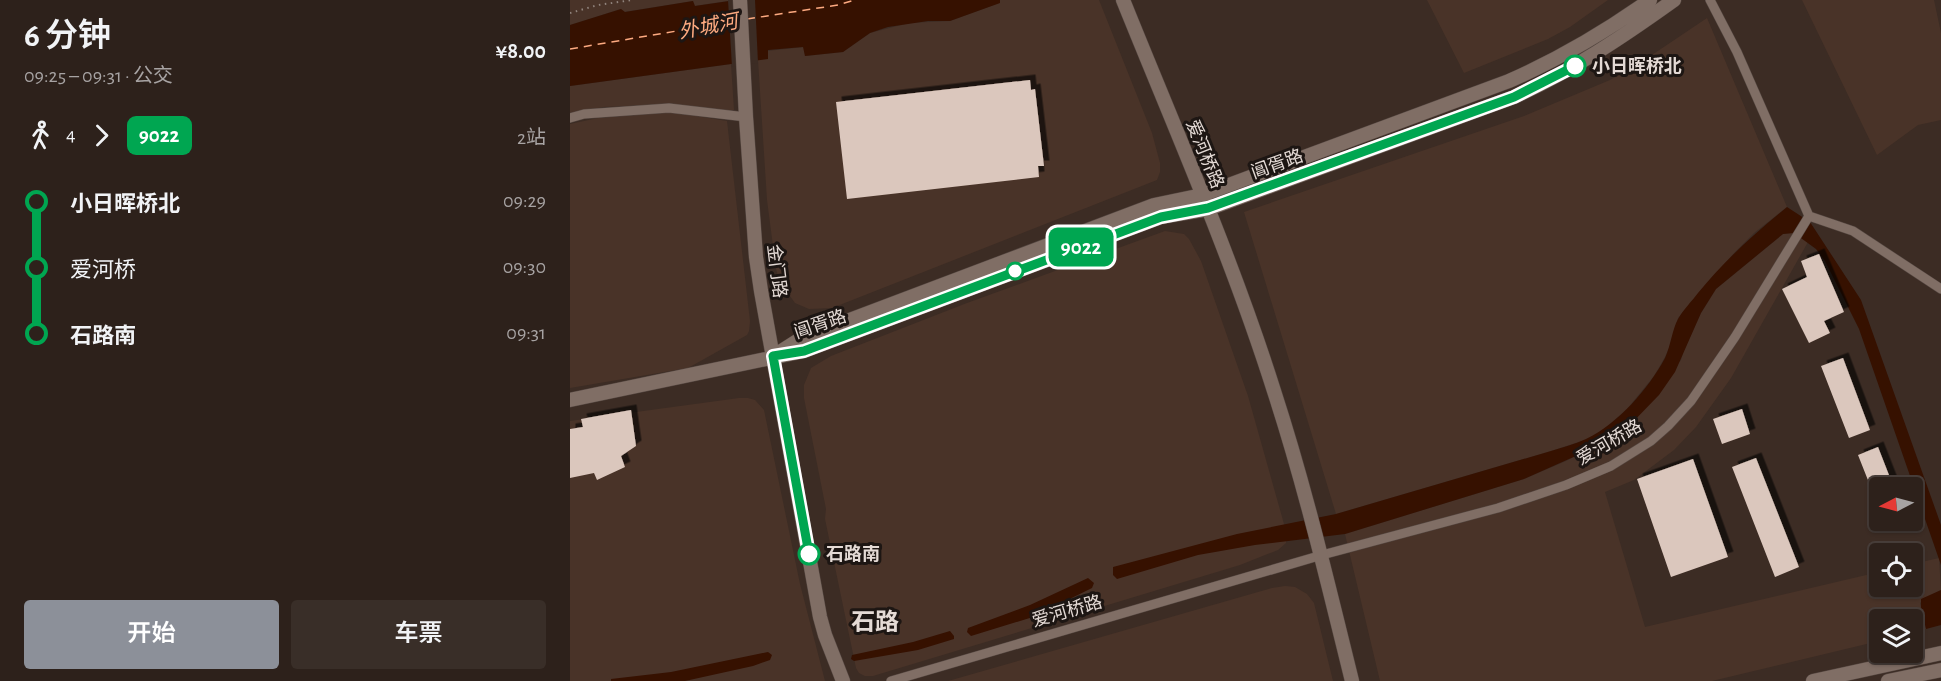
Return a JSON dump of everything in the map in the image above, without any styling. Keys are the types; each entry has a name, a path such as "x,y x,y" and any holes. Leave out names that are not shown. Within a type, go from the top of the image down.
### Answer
{"main road":[{"name":"金门路","path":"740,0 758,271 819,611 843,681"},
{"name":"爱河桥路","path":"1123,0 1208,208 1270,380 1310,514 1352,681"},
{"name":"阊胥路","path":"773,356 802,338 1132,213 1154,205 1202,195 1533,70 1598,36 1650,0"},
{"name":"阊胥路","path":"570,400 804,351 1161,217 1208,208 1514,97 1562,74 1599,52 1674,0"},
{"path":"1812,681 1941,653"},
{"path":"1888,681 1941,670"}],"street":[{"path":"1710,0 1737,52 1808,217 1853,231 1941,289"},
{"path":"570,118 584,114 669,108 746,117"},
{"name":"爱河桥路","path":"891,681 1320,552 1534,497 1592,474 1633,453 1668,426 1691,401 1735,337 1808,217"}],"path":[{"path":"570,13 598,5 632,0"}],"shaded area":[{"path":"570,0 728,1 694,6 693,1 624,12 621,9 570,25"},
{"path":"1000,0 1099,0 1152,133 1160,163 1157,180 832,308 809,309 795,303 780,282 776,269 767,200 758,60 768,59 767,51 804,47 805,56 843,52 870,33 909,23 950,21 999,3"},
{"path":"1427,0 1608,0 1570,27 1548,39 1464,73"},
{"path":"1802,0 1934,0 1941,33 1941,120 1918,125 1877,155"},
{"path":"1707,18 1787,207 1754,233 1734,253 1678,318 1673,339 1654,376 1627,409 1603,430 1585,440 1551,451 1336,514 1244,212 1524,116 1610,80 1637,65"},
{"path":"731,64 734,110 715,110 674,104 603,107 570,114 570,86"},
{"path":"672,112 727,121 750,321 749,331 747,335 688,368 570,388 570,124 598,118"},
{"path":"1165,231 1184,234 1201,261 1248,396 1286,531 1286,543 1278,550 1240,565 873,676 859,673 856,668 825,519 826,509 804,398 804,385 811,368 831,356 967,303"},
{"path":"1794,233 1808,242 1731,378 1696,427 1674,450 1634,480 1605,492 1645,627 1869,574 1869,597 1923,597 1923,562 1939,558 1941,590 1920,603 1921,609 1869,609 1869,643 1712,681 1380,681 1345,534 1524,479 1614,437 1681,360 1701,313 1716,289 1783,234"},
{"path":"739,398 755,400 764,410 800,584 825,681 570,681 570,421"},
{"path":"1295,587 1307,594 1314,603 1333,681 948,681 1272,588"}],"water":[{"name":"外城河","path":"736,0 1000,0 1000,3 950,21 928,21 888,27 870,33 843,52 805,56 803,47 768,50 768,59 570,86 570,25 621,9 625,12 693,1 695,6"},
{"path":"1787,207 1810,222 1861,300 1941,525 1941,565 1923,513 1923,477 1910,477 1859,329 1825,261 1816,249 1794,233 1783,234 1716,289 1701,313 1675,372 1659,395 1628,427 1596,447 1524,479 1345,534 1255,545 1198,555 1117,579 1113,575 1113,567 1237,534 1336,514 1586,439 1621,415 1641,393 1665,358 1680,316 1708,281 1751,237"},
{"path":"1088,578 1094,583 1092,588 1033,617 971,636 967,632 968,628 1030,605"},
{"path":"1941,590 1941,625 1926,629 1921,599"},
{"path":"950,631 954,639 918,650 854,661 851,659 852,655 913,642"},
{"path":"768,652 772,655 770,660 753,666 685,681 611,681 611,679 671,672"}],"pier":[{"path":"728,0 755,0 758,63 732,67"}],"building":[{"path":"1030,80 1031,90 1035,89 1044,166 1038,166 1039,177 847,199 836,102"},
{"path":"1819,254 1844,312 1824,321 1830,333 1809,343 1782,289 1807,277 1801,261"},
{"path":"1843,358 1870,430 1849,438 1821,366"},
{"path":"1742,409 1750,434 1722,444 1713,419"},
{"path":"631,410 636,446 621,456 625,467 597,480 594,473 570,478 570,429 583,427 581,419"},
{"path":"1878,447 1890,477 1869,477 1869,483 1858,455"},
{"path":"1756,458 1799,567 1775,577 1732,467"},
{"path":"1693,459 1728,557 1671,577 1637,479"}],"ferry route":[{"path":"747,19 838,5 855,0"},
{"path":"570,49 736,21"}],"bus line":[{"name":"9022","path":"809,554 773,356 804,351 1161,217 1208,208 1514,97 1575,66"}],"place":[{"name":"小日晖桥北","path":"1575,66"},
{"name":"石路南","path":"809,554"}],"district":[{"name":"石路","path":"875,622"}]}
